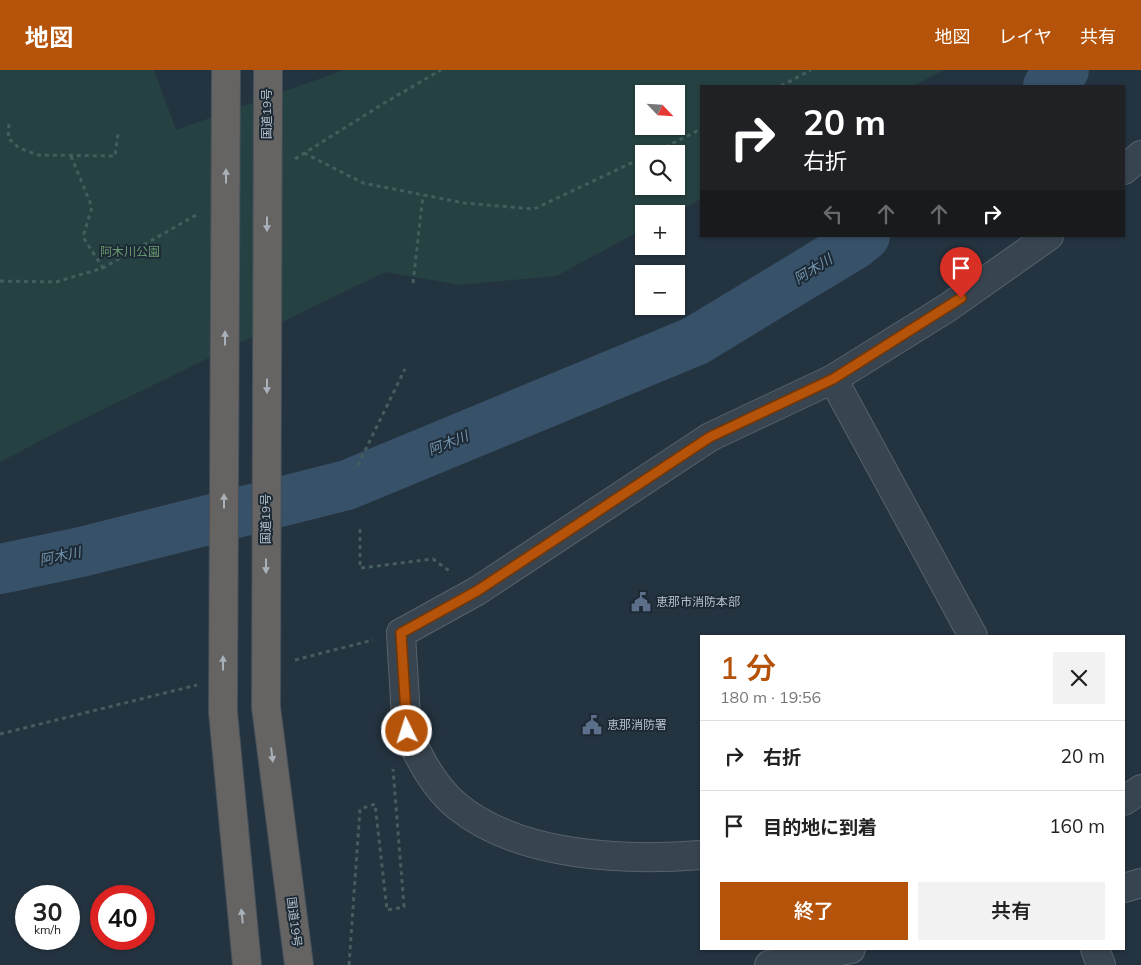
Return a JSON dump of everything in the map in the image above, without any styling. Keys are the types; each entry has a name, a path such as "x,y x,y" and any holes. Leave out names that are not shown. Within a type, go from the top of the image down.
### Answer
{"highway":[{"path":"226,70 223,712 247,965"},
{"name":"国道19号","path":"268,70 266,707 299,965"}],"street":[{"path":"1125,169 1141,155"},
{"path":"700,854 660,858 627,857 597,855 534,844 481,822 457,806 436,785 407,731 401,633 477,591 710,437 833,379 947,308 1048,237"},
{"path":"833,379 972,635"},
{"path":"1125,800 1141,789"},
{"path":"1125,888 1141,883"},
{"path":"769,965 845,950"},
{"path":"1095,950 1101,965"}],"path":[{"path":"783,85 811,70"},
{"path":"9,124 8,138 19,148 38,156 116,156 118,134"},
{"path":"669,145 700,130"},
{"path":"304,153 363,183 464,203 534,209 635,161"},
{"path":"71,156 92,207 83,237 103,268"},
{"path":"413,283 423,195"},
{"path":"358,465 405,369"},
{"path":"360,530 360,568 433,559 477,591"},
{"path":"349,965 360,808 375,804 387,910 404,907 392,761"}],"green space":[{"name":"阿木川公園","path":"0,70 154,70 176,130 344,70 944,70 915,85 700,85 700,200 685,208 685,205 635,205 635,234 556,276 460,285 385,272 63,429 0,462"}],"waterway":[{"name":"阿木川","path":"1049,85 1064,70"},
{"name":"阿木川","path":"0,569 81,552 347,485 695,341 864,237"}],"place":[{"name":"恵那市消防本部","path":"641,602"},
{"name":"恵那消防署","path":"592,725"}],"route":[{"path":"407,731 401,633 477,591 710,437 833,379 961,298"}]}
